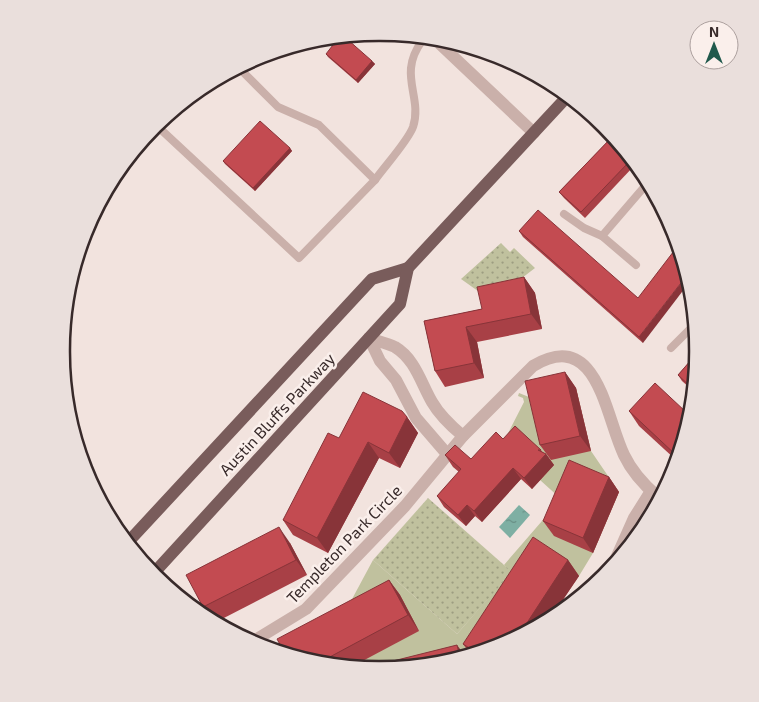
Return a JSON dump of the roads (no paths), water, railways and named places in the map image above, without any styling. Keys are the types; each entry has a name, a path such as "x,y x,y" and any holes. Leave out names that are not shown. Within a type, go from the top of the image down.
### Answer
{"main road":[{"name":"Austin Bluffs Parkway","path":"132,538 372,280 408,268 563,101"},
{"name":"Austin Bluffs Parkway","path":"158,568 400,304 408,268"}],"street":[{"path":"444,48 534,133"},
{"path":"369,338 395,347 405,356 415,369 444,420 464,436"},
{"path":"369,338 380,361 396,380 416,418 447,454"},
{"name":"Templeton Park Circle","path":"261,637 306,609 405,506 464,436 533,366 546,358 561,356 574,359 587,368 604,396 616,438 624,456 637,477 654,494"},
{"path":"623,542 634,518 654,494"}],"lane":[{"path":"162,130 299,258 375,180 412,128 415,112 409,73 416,49 420,44"},
{"path":"244,73 278,107 320,125 375,180"},
{"path":"602,236 643,188"},
{"path":"564,214 584,228 602,236 636,265"},
{"path":"671,348 689,330"}],"water":[{"path":"519,505 530,515 510,538 499,527"}]}
